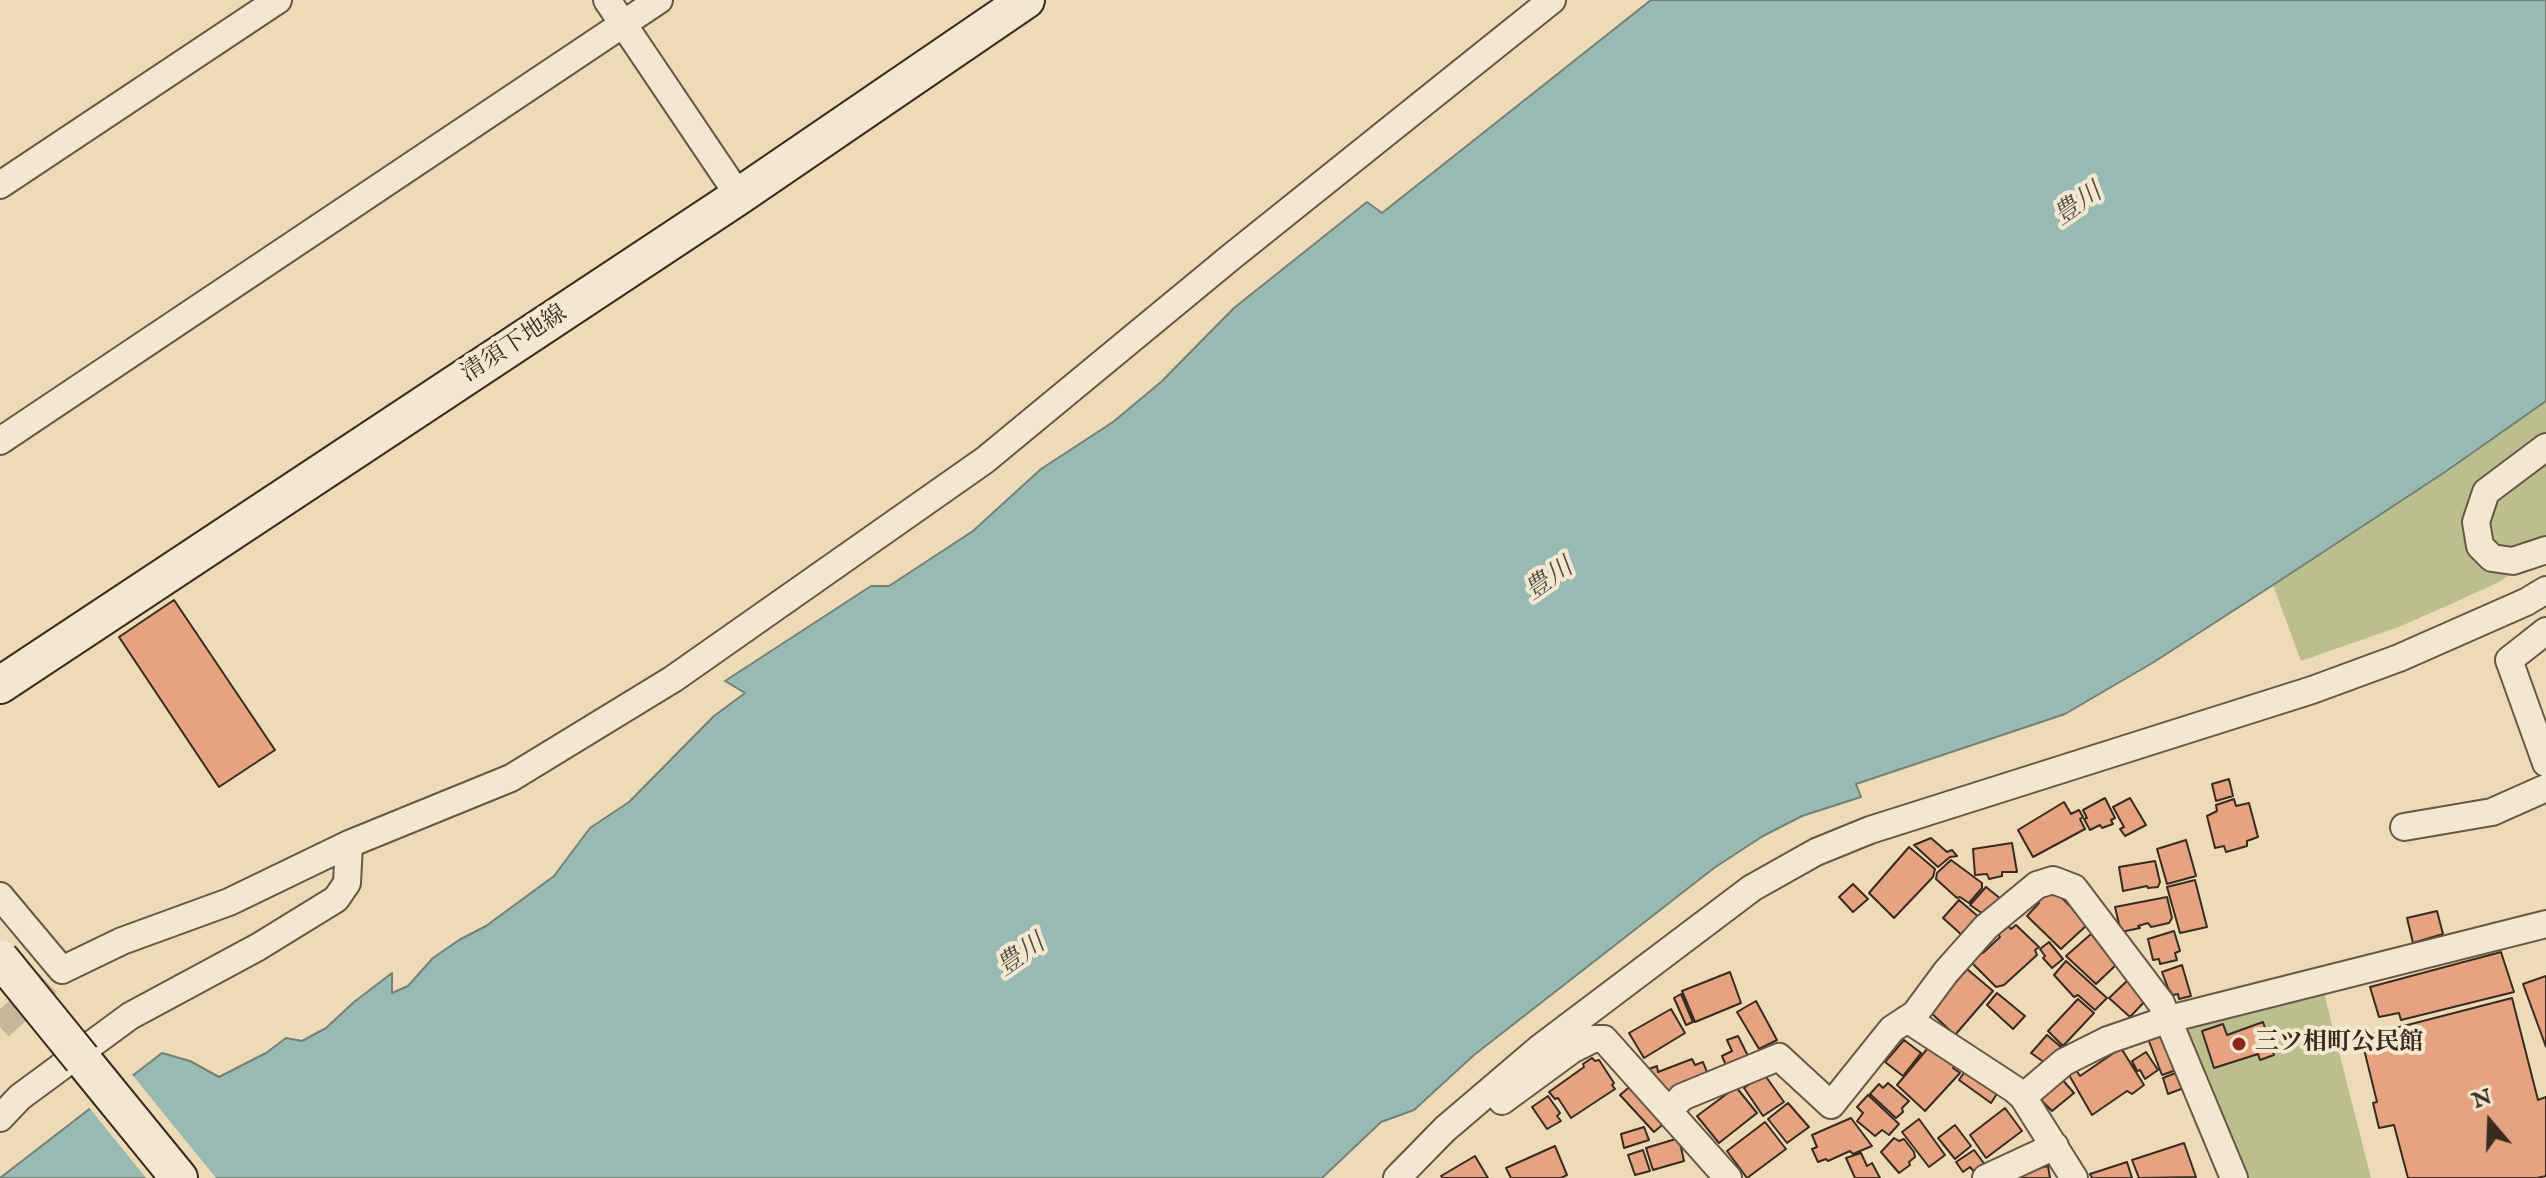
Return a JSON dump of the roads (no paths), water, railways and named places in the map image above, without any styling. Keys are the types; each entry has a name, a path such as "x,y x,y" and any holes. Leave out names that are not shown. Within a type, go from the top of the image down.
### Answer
{"main road":[{"name":"清須下地線","path":"0,685 739,196 1026,0"},
{"path":"0,958 179,1178"}],"street":[{"path":"0,185 278,0"},
{"path":"607,0 739,196"},
{"path":"0,441 659,0"},
{"path":"0,896 62,970 122,941 229,902 349,844 511,778 686,670 985,460 1231,257 1552,0"},
{"path":"2546,447 2486,492 2476,522 2480,546 2492,558 2513,561 2546,550"},
{"path":"1397,1178 1445,1129 1540,1048 1739,897 1816,852 1870,830 2312,690 2399,658 2526,602 2546,590"},
{"path":"2546,631 2509,660 2546,763"},
{"path":"2404,827 2492,812 2546,788"},
{"path":"0,1118 20,1097 80,1056 130,1016 258,947 336,899 347,883 349,844"},
{"path":"1670,1110 1682,1097 1779,1057 1831,1105 1892,1029 1915,1014 1946,972 1986,927 2037,885 2053,880 2074,888 2161,1003 2234,1178"},
{"path":"2023,1097 2064,1062 2108,1040 2169,1019 2546,924"},
{"path":"1907,1019 2023,1097 2074,1178"},
{"path":"1445,1129 1473,1123 1573,1049 1593,1039 1604,1039 1728,1178"},
{"path":"1986,1178 2055,1146"}],"water":[{"name":"豊川","path":"1651,0 2546,0 2546,401 2445,472 2273,585 2154,662 2065,714 1856,784 1861,797 1802,816 1763,836 1714,868 1474,1055 1414,1110 1381,1122 1322,1178 0,1178 162,1053 190,1061 219,1077 266,1053 286,1038 302,1041 326,1028 392,973 392,993 408,986 433,958 486,926 554,876 590,828 629,802 714,716 745,693 725,681 871,586 889,586 973,531 1041,469 1113,422 1161,382 1234,308 1367,202 1382,213"}],"tunnel":[{"path":"0,1027 62,970"}],"place":[{"name":"三ツ相町公民館","path":"2239,1044"}]}
